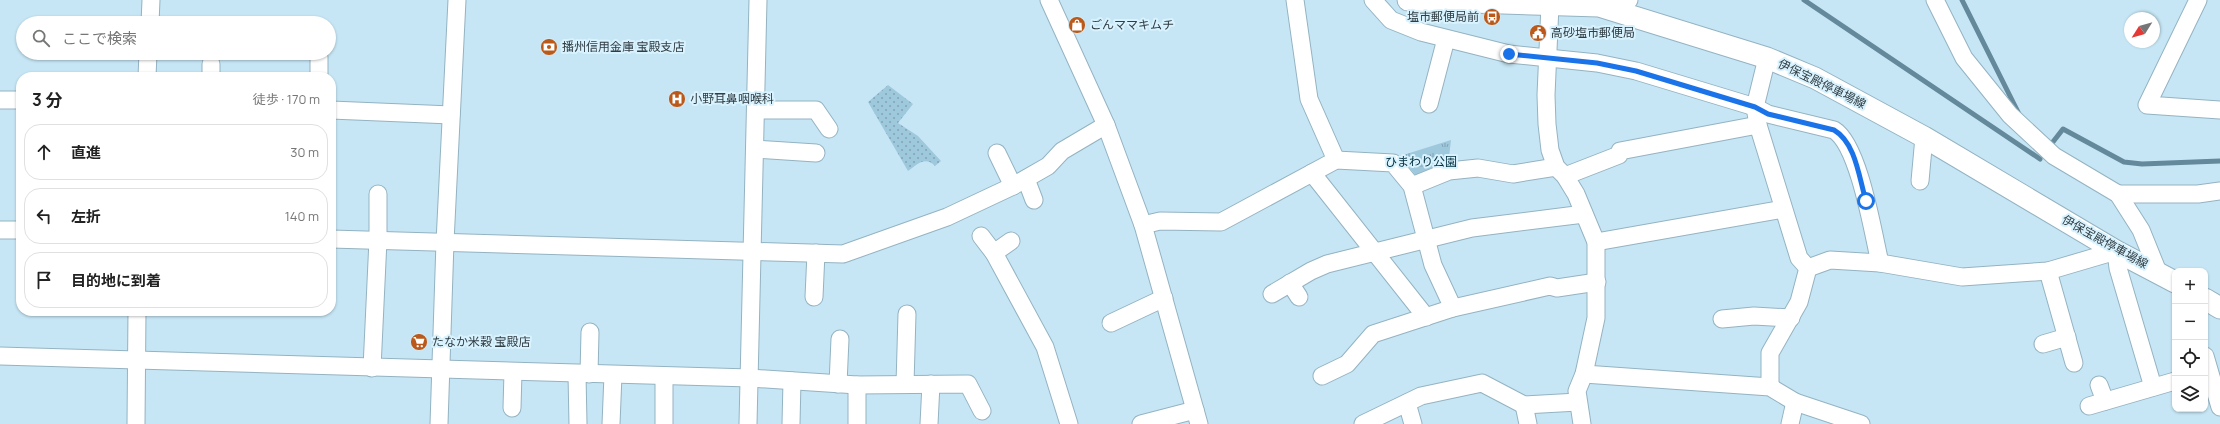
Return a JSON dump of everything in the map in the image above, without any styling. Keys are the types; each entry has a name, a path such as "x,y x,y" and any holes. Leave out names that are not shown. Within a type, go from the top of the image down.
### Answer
{"main road":[{"name":"伊保宝殿停車場線","path":"1408,0 1599,6 1768,58 1815,78 1924,137 2116,250 2166,277"},
{"path":"2208,301 2220,308"}],"street":[{"path":"150,16 151,0"},
{"path":"439,424 442,370 445,242 457,0"},
{"path":"748,424 758,0"},
{"path":"1049,0 1106,125 1143,225 1197,417 1140,424"},
{"path":"1295,0 1309,99 1336,160"},
{"path":"1373,0 1391,20 1421,32 1509,54 1597,63 1636,71 1755,107 1768,114 1818,125 1840,134 1851,150 1866,201 1880,263"},
{"path":"1599,6 1629,0"},
{"path":"1935,0 1964,58 2010,115 2054,156 2118,194 2141,230 2166,277"},
{"path":"2198,0 2147,105 2220,110"},
{"path":"1550,5 1547,124 1550,150 1560,172 1584,214 1596,242 1596,318 1584,374 1577,391 1582,424"},
{"path":"1429,104 1446,39"},
{"path":"1768,58 1755,107 1758,125 1799,258 1808,268"},
{"path":"147,72 148,60"},
{"path":"319,60 319,72"},
{"path":"0,100 16,100"},
{"path":"336,110 451,114"},
{"path":"756,110 816,110 829,129"},
{"path":"336,239 843,254 948,218 1019,183 1048,166 1062,151 1106,125"},
{"path":"1412,186 1449,171 1478,168 1513,174 1560,172 1619,155 1620,151 1758,125"},
{"path":"1920,181 1924,137"},
{"path":"755,150 816,153"},
{"path":"997,152 1019,183 1034,200"},
{"path":"1143,225 1160,221 1221,222 1336,160 1393,163 1412,186 1433,265 1453,308"},
{"path":"1312,172 1426,317"},
{"path":"2118,194 2198,194 2220,191"},
{"path":"372,368 378,240 378,194"},
{"path":"1596,242 1784,209"},
{"path":"1272,294 1294,290 1311,271 1340,252 1375,252 1472,228 1584,214"},
{"path":"0,230 16,230"},
{"path":"981,236 994,253 1045,347 1069,424"},
{"path":"994,253 1011,241"},
{"path":"1808,268 1830,260 1880,263 1962,277 2048,271 2116,250 2118,268 2153,387"},
{"path":"814,298 816,253"},
{"path":"1770,387 1770,353 1799,302 1808,268"},
{"path":"2048,271 2074,363"},
{"path":"1322,376 1350,370 1373,334 1532,283 1557,288 1597,282"},
{"path":"1111,324 1164,298"},
{"path":"905,384 907,314"},
{"path":"136,424 138,360 137,316"},
{"path":"1722,319 1754,316 1791,318"},
{"path":"578,424 583,374 590,332"},
{"path":"2043,344 2067,337"},
{"path":"838,384 840,339"},
{"path":"0,356 750,378 857,385 968,384 982,411"},
{"path":"512,408 514,372"},
{"path":"2208,372 2220,407"},
{"path":"612,424 613,374"},
{"path":"1584,374 1770,387 1795,402 1856,423"},
{"path":"664,376 664,424"},
{"path":"791,424 792,381"},
{"path":"2089,406 2102,393 2153,387 2172,382"},
{"path":"1363,424 1421,396 1482,383 1524,405 1578,402"},
{"path":"929,424 931,384"},
{"path":"857,385 857,424"},
{"path":"1790,424 1795,402"},
{"path":"1407,403 1413,424"},
{"path":"1524,405 1528,424"}],"green space":[{"path":"888,85 913,104 898,123 918,136 941,161 935,166 925,161 908,171 868,102"},
{"name":"ひまわり公園","path":"1451,140 1448,166 1417,177 1400,156"}],"waterway":[{"path":"1804,0 2040,159"},
{"path":"1962,0 2020,116"},
{"path":"2049,147 2063,129 2124,162 2142,164 2220,161"}],"place":[{"name":"塩市郵便局前","path":"1492,17"},
{"name":"ごんママキムチ","path":"1077,25"},
{"name":"高砂塩市郵便局","path":"1538,33"},
{"name":"播州信用金庫 宝殿支店","path":"549,47"},
{"name":"小野耳鼻咽喉科","path":"677,99"},
{"name":"たなか米穀 宝殿店","path":"419,342"}],"route":[{"path":"1509,54 1597,63 1636,71 1755,107 1768,114 1834,130 1840,134 1851,150 1866,201"}]}
